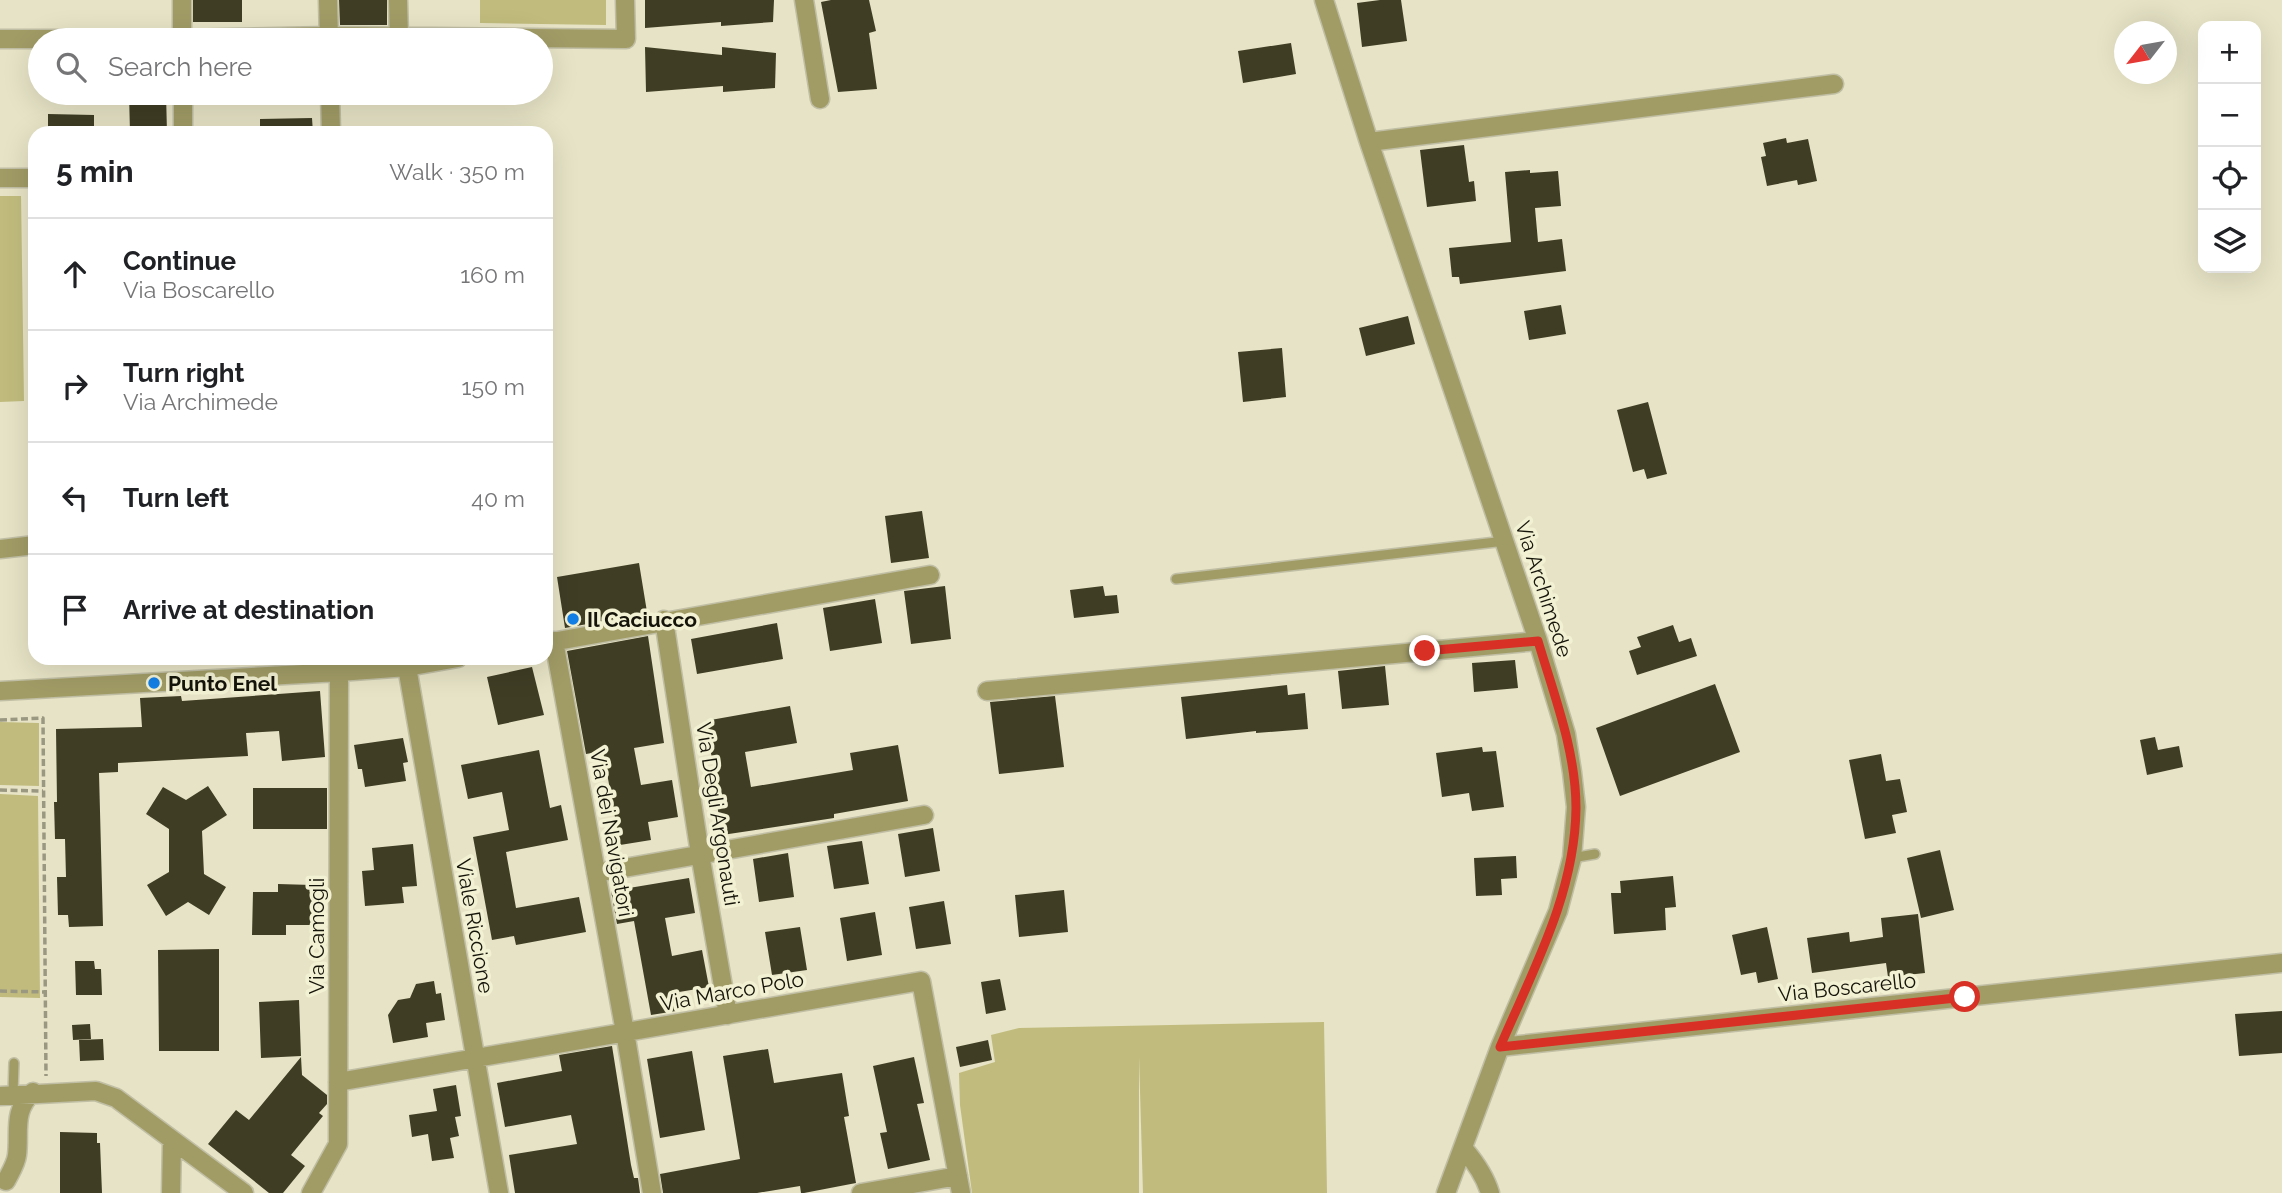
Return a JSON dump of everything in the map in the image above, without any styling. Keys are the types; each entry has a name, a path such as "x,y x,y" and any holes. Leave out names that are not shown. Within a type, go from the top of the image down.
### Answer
{"street":[{"path":"182,0 182,28"},
{"path":"328,0 329,28"},
{"path":"398,0 399,28"},
{"path":"553,39 626,40 625,0"},
{"path":"804,0 820,99"},
{"name":"Via Archimede","path":"1324,0 1369,142 1538,641 1566,734 1573,772 1576,807 1572,858 1558,911 1500,1047 1446,1193"},
{"path":"0,39 28,39"},
{"path":"1369,142 1834,84"},
{"path":"183,105 183,126"},
{"path":"330,105 331,126"},
{"path":"0,178 28,178"},
{"path":"0,550 28,546"},
{"path":"553,641 930,575"},
{"name":"Via Degli Argonauti","path":"664,620 700,854 729,1014"},
{"path":"988,691 1538,641"},
{"name":"Via dei Navigatori","path":"553,657 596,873 652,1193"},
{"path":"0,691 339,672 387,665"},
{"name":"Viale Riccione","path":"408,665 499,1193"},
{"name":"Via Camogli","path":"311,1193 338,1144 339,672"},
{"path":"596,873 924,815"},
{"name":"Via Boscarello","path":"1500,1047 2282,963"},
{"name":"Via Marco Polo","path":"338,1082 921,981 959,1185"},
{"path":"6,1095 96,1091 116,1098 243,1193"},
{"path":"6,1187 17,1157 16,1133 19,1115 26,1099 40,1092"},
{"path":"172,1141 172,1193"},
{"path":"1464,1149 1474,1161 1490,1193"},
{"path":"0,1163 6,1187"},
{"path":"870,1192 959,1185"}],"lane":[{"path":"1176,579 1505,541"},
{"path":"1572,858 1595,854"},
{"path":"6,1095 13,1063"}],"path":[{"path":"0,720 43,718 45,992 40,1092"},
{"path":"0,790 43,790"},
{"path":"0,991 45,992"}],"shaded area":[{"path":"480,0 606,0 606,25 480,23"},
{"path":"0,196 21,196 24,401 0,402"},
{"path":"0,722 39,723 39,786 0,785"},
{"path":"0,794 38,796 40,998 0,997"},
{"path":"1324,1022 1327,1193 1143,1193 1139,1057 1139,1193 972,1193 960,1105 959,1073 995,1062 991,1035 1019,1028"}],"building":[{"path":"193,0 242,0 242,22 193,22"},
{"path":"339,0 387,0 387,25 340,25"},
{"path":"645,0 774,0 773,22 721,26 721,22 645,28"},
{"path":"869,0 876,31 869,33 877,89 838,92 821,2"},
{"path":"1401,0 1407,41 1362,47 1357,3"},
{"path":"1291,43 1296,74 1243,83 1238,51"},
{"path":"645,47 722,55 722,47 776,53 775,88 723,92 723,86 646,92"},
{"path":"129,105 166,105 167,126 130,126"},
{"path":"48,114 94,115 94,126 48,126"},
{"path":"312,118 313,126 260,126 260,119"},
{"path":"1786,138 1787,143 1808,139 1817,181 1798,185 1797,180 1767,186 1761,157 1766,156 1763,143"},
{"path":"1464,145 1469,182 1474,181 1476,201 1427,207 1420,150"},
{"path":"1530,170 1530,173 1558,171 1561,206 1535,208 1538,242 1562,239 1566,271 1460,284 1459,277 1452,277 1449,248 1511,242 1505,172"},
{"path":"1561,305 1566,334 1529,340 1524,311"},
{"path":"1408,316 1415,344 1366,356 1359,328"},
{"path":"1282,348 1286,397 1243,402 1238,352"},
{"path":"1648,402 1667,474 1647,479 1644,469 1633,472 1617,410"},
{"path":"922,511 929,558 891,563 885,516"},
{"path":"639,563 647,612 565,628 557,577"},
{"path":"945,586 951,639 911,644 904,591"},
{"path":"1103,586 1105,596 1117,595 1119,613 1074,618 1070,590"},
{"path":"875,599 882,643 830,651 823,608"},
{"path":"777,623 783,659 697,674 691,639"},
{"path":"1673,625 1679,642 1691,638 1697,656 1637,675 1629,651 1641,647 1637,637"},
{"path":"648,636 664,743 634,748 641,785 672,780 678,817 648,822 651,840 620,845 603,751 586,754 567,651"},
{"path":"1515,660 1518,688 1474,692 1472,663"},
{"path":"1385,666 1389,705 1342,709 1338,671"},
{"path":"532,667 544,715 498,725 487,677"},
{"path":"1715,684 1740,752 1620,796 1596,728"},
{"path":"1287,685 1288,695 1305,693 1308,729 1256,731 1186,739 1181,697"},
{"path":"320,691 325,757 282,761 279,731 246,733 248,756 118,763 118,772 99,773 103,926 69,927 68,915 58,915 57,877 66,877 65,839 55,839 56,729 142,727 140,698 181,696 182,701"},
{"path":"1055,696 1064,767 999,774 990,702"},
{"path":"790,706 797,743 745,752 751,787 853,770 850,753 898,745 908,801 834,814 834,818 722,835 713,780 716,780 705,721"},
{"path":"2155,737 2158,750 2179,746 2183,767 2147,775 2140,740"},
{"path":"403,738 408,762 403,763 406,781 365,787 362,769 358,769 354,745"},
{"path":"1482,747 1483,752 1496,751 1504,807 1472,811 1469,793 1442,797 1436,753"},
{"path":"539,750 550,808 561,805 568,840 506,852 516,908 579,897 586,932 516,945 514,936 492,940 473,837 509,830 502,792 468,799 461,765"},
{"path":"1881,754 1886,781 1900,779 1907,812 1892,815 1896,833 1865,839 1849,760"},
{"path":"208,786 227,815 202,831 204,874 226,887 209,915 188,902 166,916 147,885 169,872 169,829 146,814 163,787 186,800"},
{"path":"253,788 327,788 327,829 253,829"},
{"path":"933,828 940,871 905,877 898,834"},
{"path":"862,841 869,884 834,889 827,846"},
{"path":"413,844 417,886 402,887 404,903 365,906 362,871 374,870 372,848"},
{"path":"1940,850 1954,910 1921,918 1907,858"},
{"path":"788,853 794,897 759,902 753,859"},
{"path":"1516,856 1517,878 1501,879 1502,895 1476,896 1474,858"},
{"path":"1673,876 1676,907 1665,908 1666,930 1614,934 1611,893 1621,893 1620,881"},
{"path":"689,878 695,913 665,918 672,956 702,950 709,987 679,992 682,1010 651,1015 634,921 617,924 611,891"},
{"path":"278,884 312,885 312,925 286,925 286,935 252,935 253,892 278,892"},
{"path":"1064,890 1068,932 1019,937 1015,895"},
{"path":"944,901 951,944 916,949 909,907"},
{"path":"875,912 882,955 847,961 840,918"},
{"path":"1918,914 1925,973 1888,977 1886,963 1812,973 1807,938 1849,932 1850,942 1883,937 1881,918"},
{"path":"800,927 807,970 772,975 765,932"},
{"path":"1767,927 1778,979 1758,983 1756,972 1741,975 1732,935"},
{"path":"219,949 219,1051 159,1051 158,950"},
{"path":"75,961 94,961 95,969 101,969 102,995 76,995"},
{"path":"1000,979 1006,1010 986,1014 981,982"},
{"path":"434,981 436,994 441,993 445,1020 426,1023 428,1037 393,1043 388,1015 398,1000 410,998 416,984"},
{"path":"299,1000 301,1056 261,1058 259,1002"},
{"path":"2282,1011 2282,1053 2239,1056 2235,1014"},
{"path":"90,1024 91,1039 73,1040 72,1025"},
{"path":"103,1039 104,1060 80,1061 79,1040"},
{"path":"988,1040 992,1060 960,1067 956,1047"},
{"path":"612,1046 631,1165 634,1178 638,1178 640,1193 515,1193 509,1155 577,1144 571,1115 505,1127 497,1083 562,1071 559,1055"},
{"path":"768,1049 774,1083 842,1073 849,1116 844,1117 856,1183 804,1193 801,1193 800,1186 757,1193 663,1193 660,1174 740,1159 723,1056"},
{"path":"692,1051 705,1130 660,1138 647,1059"},
{"path":"301,1057 302,1075 327,1095 327,1104 319,1113 323,1116 291,1155 305,1166 283,1193 269,1193 208,1144 236,1110 249,1120"},
{"path":"914,1057 924,1103 917,1104 930,1160 888,1169 880,1133 887,1132 873,1066"},
{"path":"456,1085 461,1116 455,1117 459,1136 450,1138 454,1158 432,1161 428,1134 412,1137 409,1115 437,1111 433,1089"},
{"path":"60,1132 97,1133 97,1143 100,1143 102,1193 60,1193"}],"place":[{"name":"Il Caciucco","path":"573,619"},
{"name":"Punto Enel","path":"154,683"}],"route":[{"path":"1425,651 1538,641 1566,734 1576,807 1572,858 1558,911 1500,1047 1965,997"}]}
